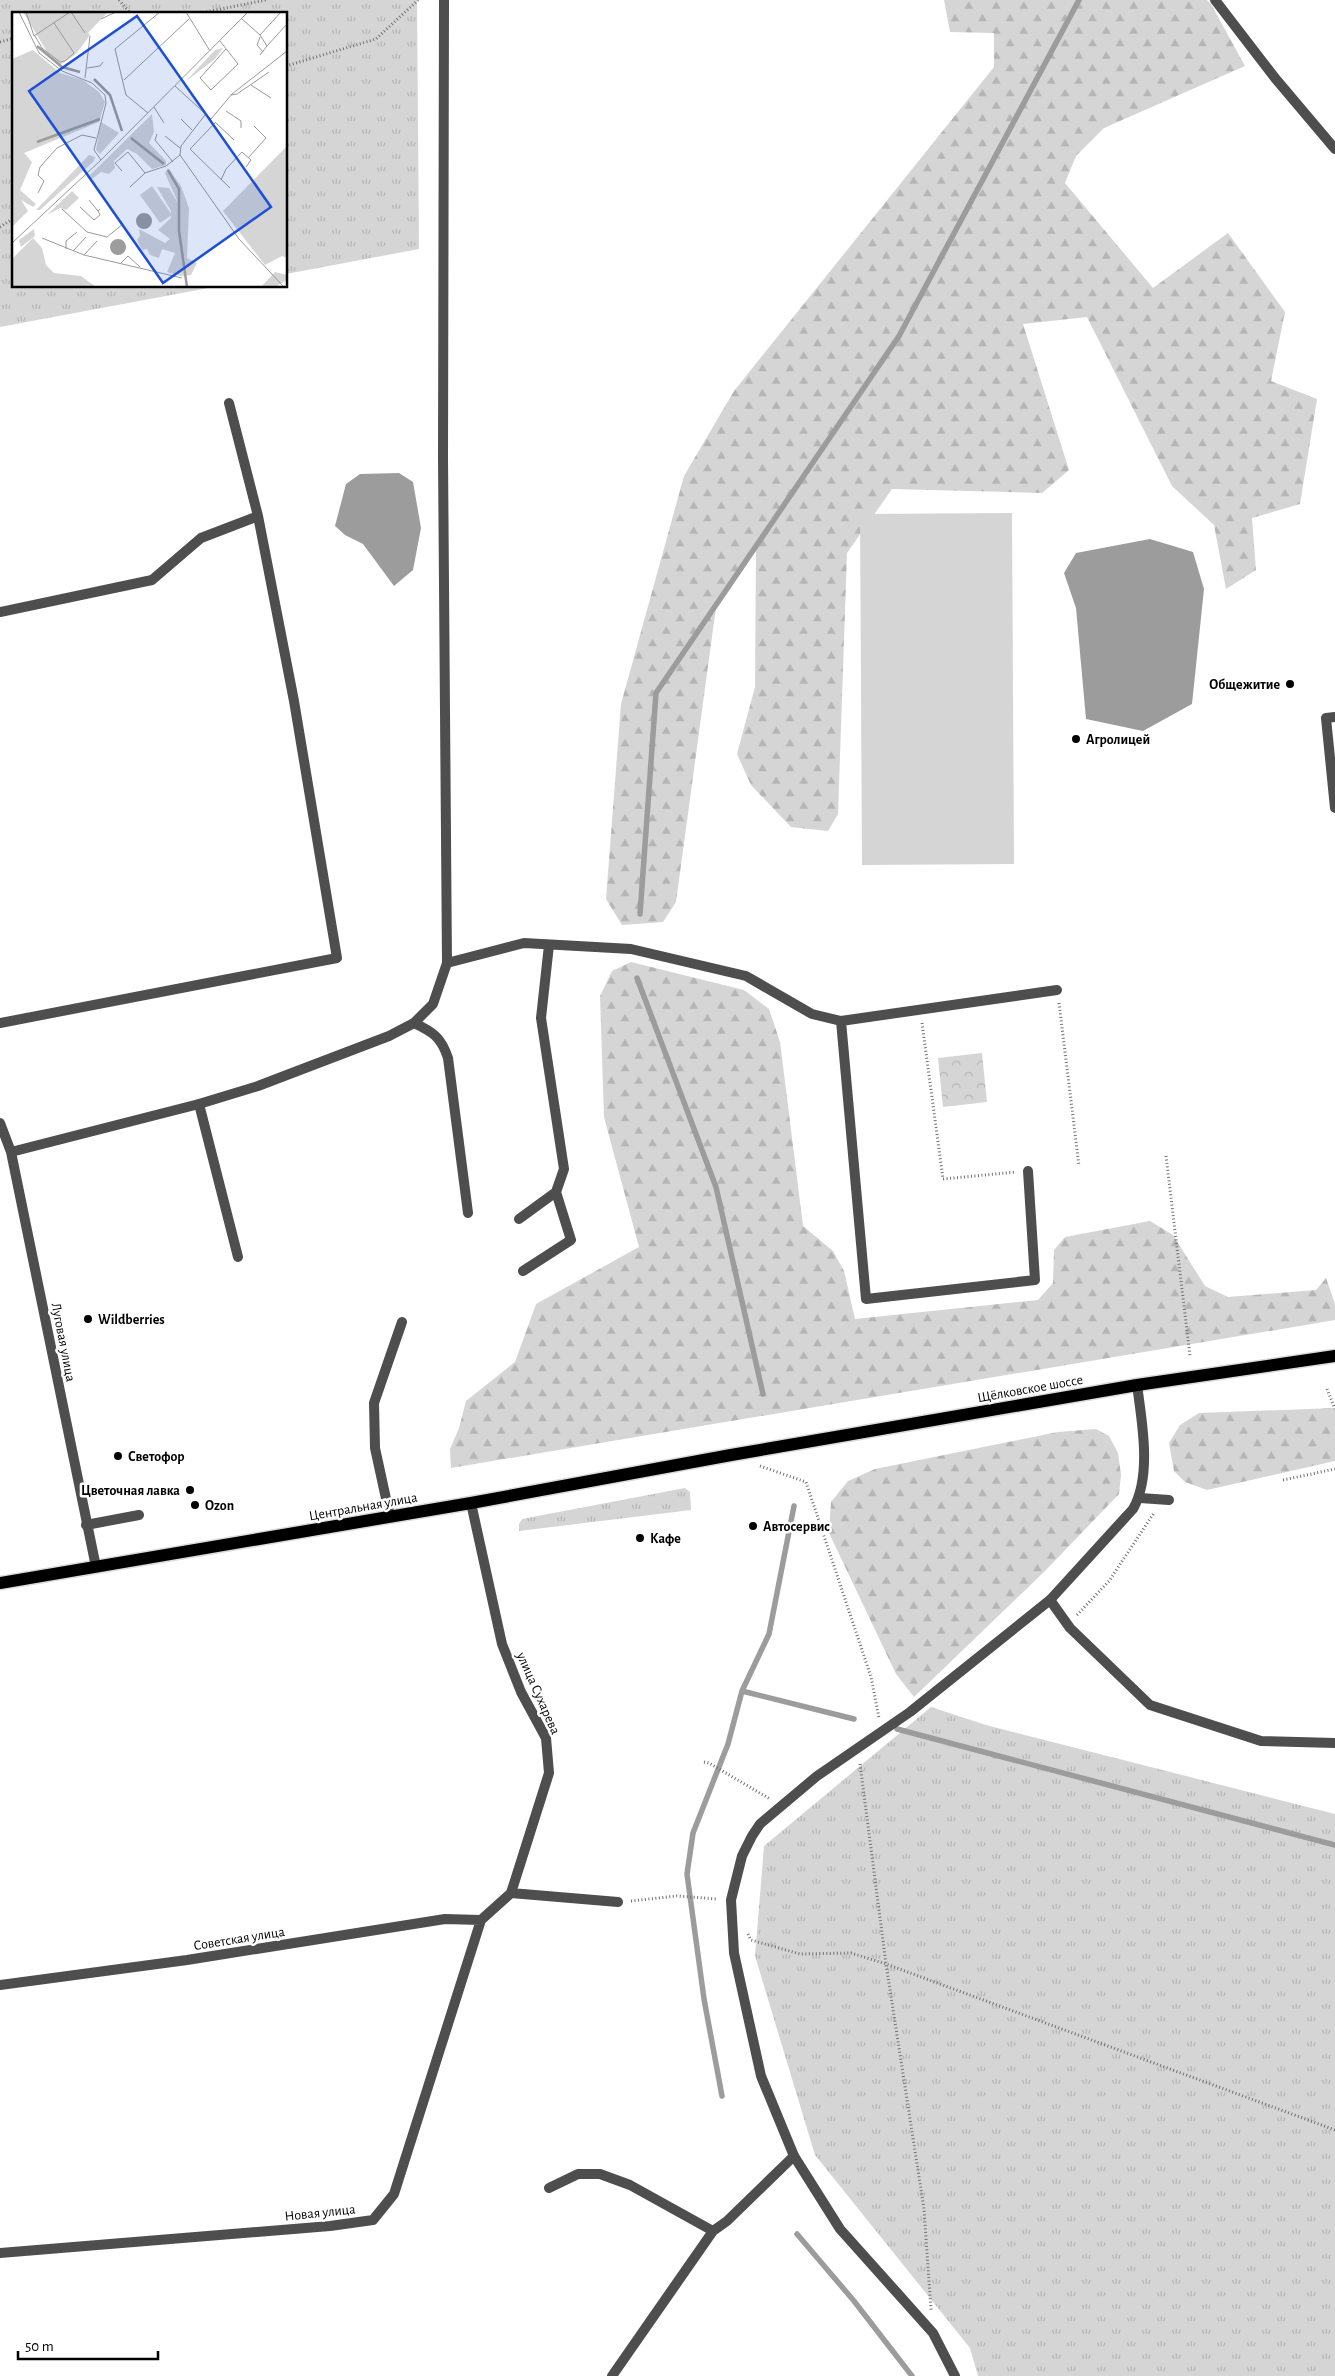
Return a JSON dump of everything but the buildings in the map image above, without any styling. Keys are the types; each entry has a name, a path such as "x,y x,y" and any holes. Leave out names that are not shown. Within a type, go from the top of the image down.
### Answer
{"main road":[{"name":"Щёлковское шоссе","path":"731,1455 1137,1385 1335,1356"},
{"name":"Центральная улица","path":"0,1583 471,1503 731,1455"}],"street":[{"path":"11,1152 199,1104 258,1086 388,1036 414,1023 433,1004 447,963 443,458 444,0"},
{"path":"1215,0 1275,78 1335,149"},
{"path":"0,1023 336,958 294,701 258,516 229,403"},
{"path":"0,612 152,580 201,538 258,516"},
{"path":"1335,717 1326,718 1335,808"},
{"path":"447,963 524,943 631,949 746,976 812,1014 841,1021 1057,990"},
{"path":"519,1220 556,1192 564,1169 541,1018 548,945"},
{"path":"841,1021 866,1299 1035,1280 1028,1171"},
{"path":"414,1023 430,1031 443,1043 448,1058 468,1213"},
{"path":"199,1104 238,1257"},
{"name":"Луговая улица","path":"0,1123 11,1152 96,1567"},
{"path":"523,1271 571,1240 556,1192"},
{"path":"390,1517 375,1448 374,1403 402,1322"},
{"path":"955,2376 933,2333 840,2229 794,2156 761,2076 734,1953 731,1900 742,1856 760,1824 816,1776 882,1731 1050,1600 1118,1527 1140,1498 1144,1476 1137,1385"},
{"path":"1140,1498 1166,1500"},
{"name":"улица Сухарева","path":"471,1503 502,1644 521,1692 546,1738 549,1773 511,1893"},
{"path":"86,1525 139,1515"},
{"path":"1050,1600 1068,1624 1150,1705 1261,1741 1335,1743"},
{"path":"481,1920 511,1893 618,1902"},
{"name":"Советская улица","path":"0,1986 197,1958 445,1919 481,1920"},
{"name":"Новая улица","path":"0,2253 330,2226 373,2220 394,2194 481,1920"},
{"path":"612,2376 713,2231 727,2221 794,2156"},
{"path":"549,2188 578,2174 600,2174 630,2185 713,2231"}],"path":[{"path":"118,0 129,12"},
{"path":"206,12 266,0"},
{"path":"288,65 376,39 418,0"},
{"path":"0,227 12,219"},
{"path":"1057,990 1079,1166"},
{"path":"920,1010 943,1179 1028,1171"},
{"path":"1166,1156 1190,1356"},
{"path":"1327,1389 1335,1409"},
{"path":"759,1466 806,1482 871,1678 882,1731"},
{"path":"1283,1480 1335,1470"},
{"path":"1068,1624 1109,1581 1166,1500"},
{"path":"858,1748 886,1964 924,2208 933,2333"},
{"path":"704,1762 709,1762 781,1806"},
{"path":"618,1902 677,1896 717,1899"},
{"path":"747,1932 751,1940 800,1954 851,1953 886,1964 1335,2130"}],"green space":[{"path":"0,0 417,0 419,249 288,274 288,12 12,12 12,288 208,288 0,327"},
{"path":"944,0 1207,0 1211,4 1245,66 1104,128 1076,156 1065,183 1153,288 1228,233 1285,312 1271,381 1317,399 1300,504 1252,518 1256,570 1226,589 1214,525 1172,486 1087,317 1023,324 1069,470 1042,493 892,489 847,553 838,814 828,831 791,827 751,785 737,754 755,687 756,546 716,607 676,902 663,922 622,925 606,899 621,704 684,476 734,391 994,67 994,33 950,32"},
{"path":"1012,513 1014,864 862,865 860,514"},
{"path":"631,962 744,990 769,1009 780,1042 803,1226 833,1251 844,1271 855,1319 1038,1300 1053,1283 1054,1250 1065,1237 1150,1221 1173,1235 1205,1286 1228,1297 1316,1290 1326,1278 1335,1304 1335,1320 451,1468 450,1449 459,1428 466,1401 515,1362 536,1304 639,1247 604,1117 600,996 612,971"},
{"path":"982,1053 987,1102 943,1107 938,1058"},
{"path":"1335,1408 1335,1461 1207,1490 1185,1482 1174,1471 1169,1443 1180,1425 1199,1413"},
{"path":"1096,1429 1109,1436 1118,1453 1121,1475 1119,1494 1045,1571 914,1697 896,1674 829,1533 831,1502 848,1481 875,1469 1058,1432"},
{"path":"685,1488 690,1492 691,1510 519,1531 519,1524 522,1519"},
{"path":"931,1707 986,1725 1335,1814 1335,2376 978,2376 970,2348 815,2155 755,1956 764,1846"}],"shaded area":[{"path":"399,473 413,482 421,528 413,570 394,586 363,544 345,535 335,526 346,484 360,474"},
{"path":"1150,539 1193,552 1204,589 1192,704 1143,731 1086,719 1076,608 1064,573 1076,553"}],"waterway":[{"path":"640,914 656,693 899,336 1079,0"},
{"path":"637,978 716,1187 763,1394"},
{"path":"722,2096 704,1999 687,1874 693,1833 728,1744 742,1691 769,1634 794,1506"},
{"path":"742,1691 854,1719"},
{"path":"897,1729 1335,1845"},
{"path":"797,2234 854,2301 912,2376"}],"place":[{"name":"Общежитие","path":"1290,684"},
{"name":"Агролицей","path":"1076,739"},
{"name":"Wildberries","path":"88,1319"},
{"name":"Светофор","path":"118,1456"},
{"name":"Цветочная лавка","path":"190,1490"},
{"name":"Ozon","path":"195,1505"},
{"name":"Автосервис","path":"753,1526"},
{"name":"Кафе","path":"640,1538"}]}
